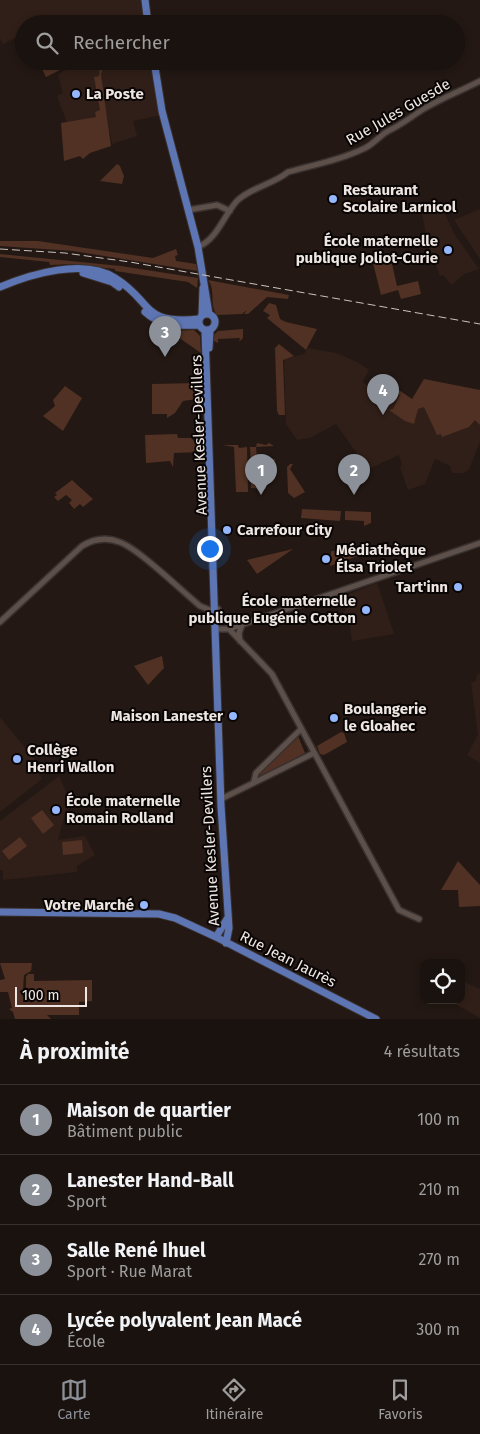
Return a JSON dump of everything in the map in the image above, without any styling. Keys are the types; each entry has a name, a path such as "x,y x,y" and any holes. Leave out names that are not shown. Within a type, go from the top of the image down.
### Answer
{"main road":[{"path":"145,0 147,15"},
{"path":"155,70 162,111 198,246 204,281 202,318 208,330"},
{"path":"0,287 38,272 73,270 112,282 154,320 165,324 202,318"},
{"name":"Avenue Kesler-Devillers","path":"202,318 215,322 208,330 221,799 229,928 226,942"},
{"name":"Rue Jean Jaurès","path":"0,912 160,914 174,918 216,937 376,1019"},
{"path":"216,937 227,919"}],"street":[{"name":"Rue Jules Guesde","path":"230,211 237,200 281,178 288,172 354,153 366,147 388,130 396,129 455,91 462,90 480,81"},
{"path":"188,210 217,205 230,211 208,242 198,246"},
{"path":"0,622 82,546 97,539 106,538 121,542 134,549 200,606 216,609"},
{"path":"217,630 242,625 480,543"},
{"path":"240,642 238,635 242,625"},
{"path":"229,629 272,674 399,910 419,919"},
{"path":"254,781 256,773 301,729"},
{"path":"221,799 233,795 254,781 261,781 314,753"}],"shaded area":[{"path":"0,0 141,0 143,15 15,15 15,38 3,44 0,38"},
{"path":"42,70 60,70 46,77"},
{"path":"66,70 152,70 161,115 133,121 137,136 112,144 107,117 67,123 57,96 63,93 58,74"},
{"path":"100,70 102,70 101,75 111,146 90,153 83,159 80,156 64,161 61,123 96,117 95,112 100,110 94,77 99,76"},
{"path":"117,164 120,166 124,176 122,184 100,181"},
{"name":"École maternelle publique Joliot-Curie","path":"441,206 455,235 479,269 464,274 452,285 443,275 440,276 427,241 422,213"},
{"path":"480,209 480,259 454,220"},
{"path":"0,241 38,241 153,258 176,249 178,255 175,256 176,261 196,264 198,271 73,251 0,246"},
{"path":"0,254 121,266 198,278 197,288 188,282 115,271 115,269 97,267 96,269 74,264 50,265 49,262 0,257"},
{"path":"390,255 397,286 418,281 421,294 401,299 398,290 381,295 372,259"},
{"path":"208,280 289,295 288,299 267,297 248,314 244,314 247,310 242,314 217,315 213,307 212,288"},
{"path":"269,303 276,305 280,319 317,329 306,350 267,318 270,315 263,311"},
{"path":"243,329 243,338 239,342 240,338 218,339 218,343 214,341 214,335 218,331"},
{"path":"194,330 200,336 201,353 175,335 173,331"},
{"path":"279,344 294,356 283,360 285,415 279,415 277,411 275,348"},
{"path":"308,348 336,353 357,362 369,370 362,382 386,397 391,389 421,407 480,402 480,442 469,469 464,473 452,473 450,466 435,459 425,484 408,490 400,467 402,465 399,455 368,469 336,424 310,438 297,440 286,424 284,359 304,354"},
{"path":"424,379 480,390 480,425 475,420 469,427 442,437 441,434 437,435 424,407 418,409 414,424 405,421 389,410 393,409 400,395 394,392 392,395 388,393 393,386 412,399"},
{"path":"196,383 197,399 183,401 175,413 167,418 167,414 152,414 152,384"},
{"path":"65,386 82,398 63,431 43,416 55,406 53,400"},
{"path":"177,434 178,438 191,438 196,443 204,441 203,452 174,453 173,467 170,461 146,463 145,435"},
{"path":"257,443 266,445 269,443 274,446 256,447"},
{"path":"223,445 238,445 239,448 247,447 248,492 236,492 234,447"},
{"path":"250,447 256,447 257,459 275,459 275,461 265,462 266,489 251,488 250,469 258,464 254,460 251,464"},
{"path":"293,464 290,469 305,492 294,498 288,493 287,467"},
{"path":"72,480 93,499 83,507 80,504 74,509 69,503 72,500 66,495 58,501 54,497 57,495 55,493"},
{"path":"302,509 341,511 340,521 301,518"},
{"path":"345,511 371,512 371,523 364,526 364,521 345,520"},
{"path":"293,549 257,574 247,560"},
{"path":"331,551 369,552 330,566"},
{"name":"École maternelle publique Eugénie Cotton","path":"377,583 394,634 352,641 350,626 345,622 344,612 346,611 346,605 342,602 342,597"},
{"path":"162,656 164,668 148,685 134,666"},
{"path":"480,673 480,763 467,755 478,735 471,683 476,681 477,675"},
{"name":"Collège Henri Wallon","path":"0,717 42,769 38,772 42,779 0,812"},
{"path":"341,732 344,733 347,742 324,755 320,754 317,746"},
{"path":"298,736 305,753 261,777 259,773"},
{"path":"59,776 69,798 58,840 85,836 95,855 77,866 77,872 3,880 3,870 0,870 0,821"},
{"path":"42,810 54,825 43,834 31,818"},
{"path":"20,837 27,846 9,860 2,851"},
{"path":"82,840 83,853 63,855 62,842"},
{"path":"458,861 480,885 480,906 459,907 458,890 441,890"},
{"path":"0,963 32,963 31,971 24,975 23,990 20,992 32,1003 32,997 26,997 26,977 28,974 34,974 34,981 92,980 92,1001 79,1002 79,1015 47,1015 51,1019 15,1019 13,1012 9,1009 12,1008 8,992 0,992 0,980 5,979"},
{"path":"465,982 480,989 480,1018 455,1004 465,1004"}],"railway":[{"path":"0,249 65,253 130,262 480,324"}],"place":[{"name":"La Poste","path":"76,94"},
{"name":"Restaurant Scolaire Larnicol","path":"333,199"},
{"name":"École maternelle publique Joliot-Curie","path":"448,250"},
{"name":"Salle René Ihuel","path":"165,357"},
{"name":"Lycée polyvalent Jean Macé","path":"383,415"},
{"name":"Maison de quartier","path":"261,495"},
{"name":"Lanester Hand-Ball","path":"354,495"},
{"name":"Carrefour City","path":"227,530"},
{"name":"Médiathèque Élsa Triolet","path":"326,559"},
{"name":"Tart'inn","path":"458,587"},
{"name":"École maternelle publique Eugénie Cotton","path":"366,610"},
{"name":"Maison Lanester","path":"233,716"},
{"name":"Boulangerie le Gloahec","path":"334,718"},
{"name":"Collège Henri Wallon","path":"17,759"},
{"name":"École maternelle Romain Rolland","path":"56,810"},
{"name":"Votre Marché","path":"144,905"}]}
